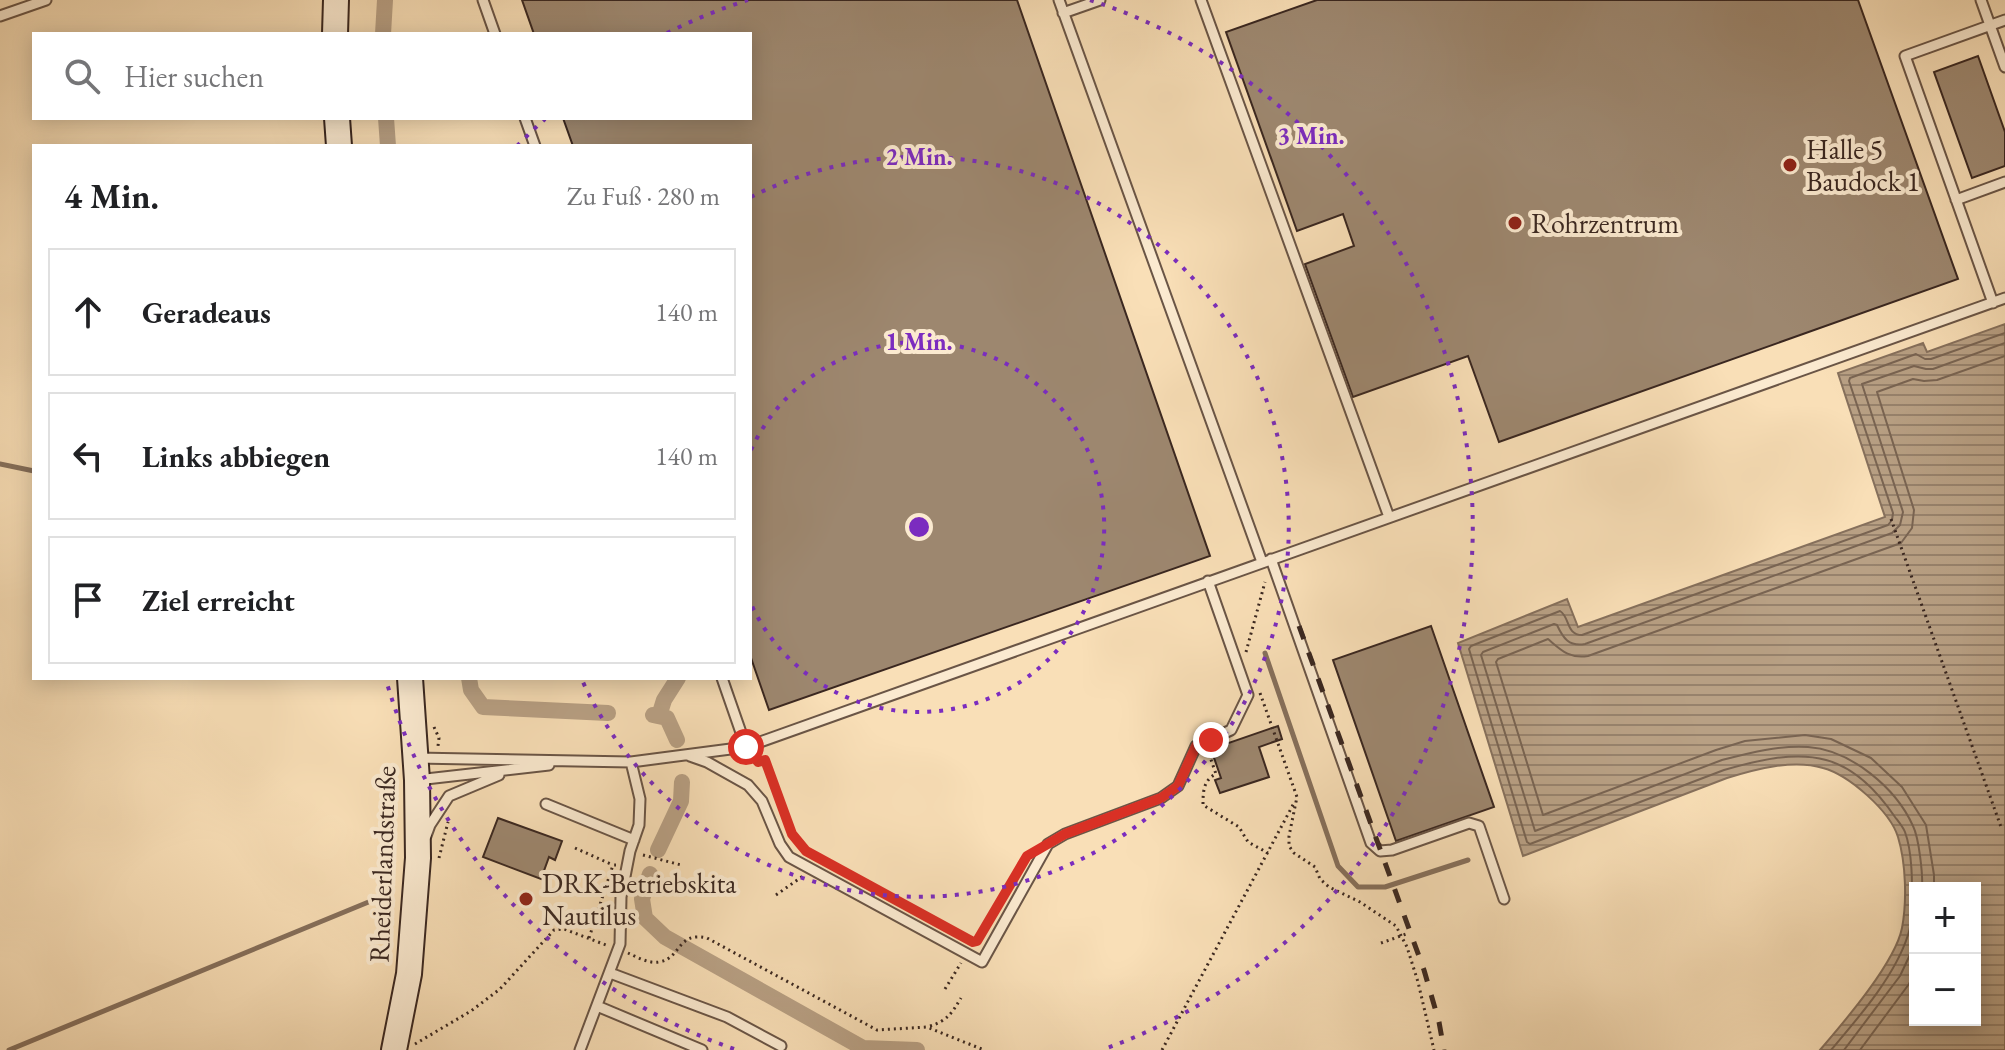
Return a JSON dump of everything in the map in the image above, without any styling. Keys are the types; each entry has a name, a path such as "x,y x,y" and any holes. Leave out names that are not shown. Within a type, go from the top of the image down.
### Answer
{"main road":[{"path":"335,32 336,0"},
{"path":"337,120 339,144"},
{"name":"Rheiderlandstraße","path":"401,1048 418,858 410,680"}],"lane":[{"path":"483,0 494,32"},
{"path":"1059,0 1371,843 1380,851 1392,850 1469,823 1479,826 1504,899"},
{"path":"1063,13 1100,0"},
{"path":"1201,0 1389,517"},
{"path":"1981,0 2005,67"},
{"path":"0,16 40,1"},
{"path":"1993,303 1905,56 2005,20"},
{"path":"526,120 534,144"},
{"path":"1956,200 2005,182"},
{"path":"416,769 576,761 631,762 746,747 2005,298"},
{"path":"687,755 707,762 748,785 762,801 780,844 789,857 982,962 1048,844 1065,834 1161,798 1178,786 1196,746 1231,730 1248,695 1208,581"},
{"path":"723,680 746,747"},
{"path":"416,769 508,771 576,761"},
{"path":"580,1050 620,944 621,897 639,825 640,799 631,762"},
{"path":"418,858 430,825 449,796 508,771"},
{"path":"546,804 634,840"},
{"path":"610,973 727,1017 781,1046"},
{"path":"597,1006 702,1050"}],"path":[{"path":"1891,519 2001,827"},
{"path":"1246,652 1267,560"},
{"path":"1256,681 1297,797 1289,846 1315,867 1320,879 1329,887 1360,902 1396,926 1407,947 1418,982 1434,1050"},
{"path":"1205,742 1216,774 1211,776 1203,790 1203,805 1239,827 1248,842 1268,853"},
{"path":"746,747 758,762 765,760 792,834 806,851 815,856 806,874 776,895"},
{"path":"1162,1050 1297,797"},
{"path":"575,848 613,865"},
{"path":"643,855 681,865"},
{"path":"945,989 999,904"},
{"path":"401,1048 437,1032 500,989 554,930 564,929 655,963 662,962 689,937 700,936 717,942 877,1030 940,1024 950,1017 961,998"},
{"path":"1381,943 1409,933"},
{"path":"927,1027 984,1050"}],"water":[{"path":"2005,324 2005,1050 1820,1050 1879,975 1890,958 1902,928 1905,906 1903,859 1898,837 1887,816 1856,786 1833,772 1811,765 1775,766 1727,778 1523,856 1458,643 1567,599 1578,627 1885,517 1838,373 1923,343 1927,352"}],"building":[{"path":"522,0 1017,0 1210,556 769,710 752,661 752,144 572,144 564,120 752,120 752,32 533,32"},
{"name":"Rohrzentrum","path":"1317,0 1858,0 1958,279 1499,442 1468,356 1353,397 1305,264 1354,246 1343,214 1297,231 1226,32"},
{"path":"1978,56 2005,132 2005,166 1972,178 1934,72"},
{"path":"1431,626 1494,807 1396,841 1333,660"},
{"path":"1278,726 1282,739 1259,747 1269,777 1220,793 1215,780 1221,778 1211,749"},
{"path":"498,818 562,841 555,860 549,857 541,879 483,857"}],"waterway":[{"path":"383,32 385,0"},
{"path":"386,120 388,144"},
{"path":"0,464 32,471"},
{"path":"1265,653 1338,866 1358,887 1385,887 1468,860"},
{"path":"469,680 471,690 483,707 608,713"},
{"path":"659,716 664,700 677,680"},
{"path":"653,715 667,718 677,740"},
{"path":"658,850 681,801 682,782"},
{"path":"650,874 642,899 645,918 665,937 863,1048 917,1050"},
{"path":"9,1050 388,894"}],"railway":[{"path":"1299,626 1424,970 1444,1050"}],"place":[{"name":"Halle 5 Baudock 1","path":"1790,165"},
{"name":"Rohrzentrum","path":"1515,223"},
{"name":"DRK-Betriebskita Nautilus","path":"526,899"}],"route":[{"path":"746,747 758,762 765,760 792,834 806,851 973,942 977,941 1027,856 1065,834 1161,798 1178,786 1196,746 1211,740"}]}
